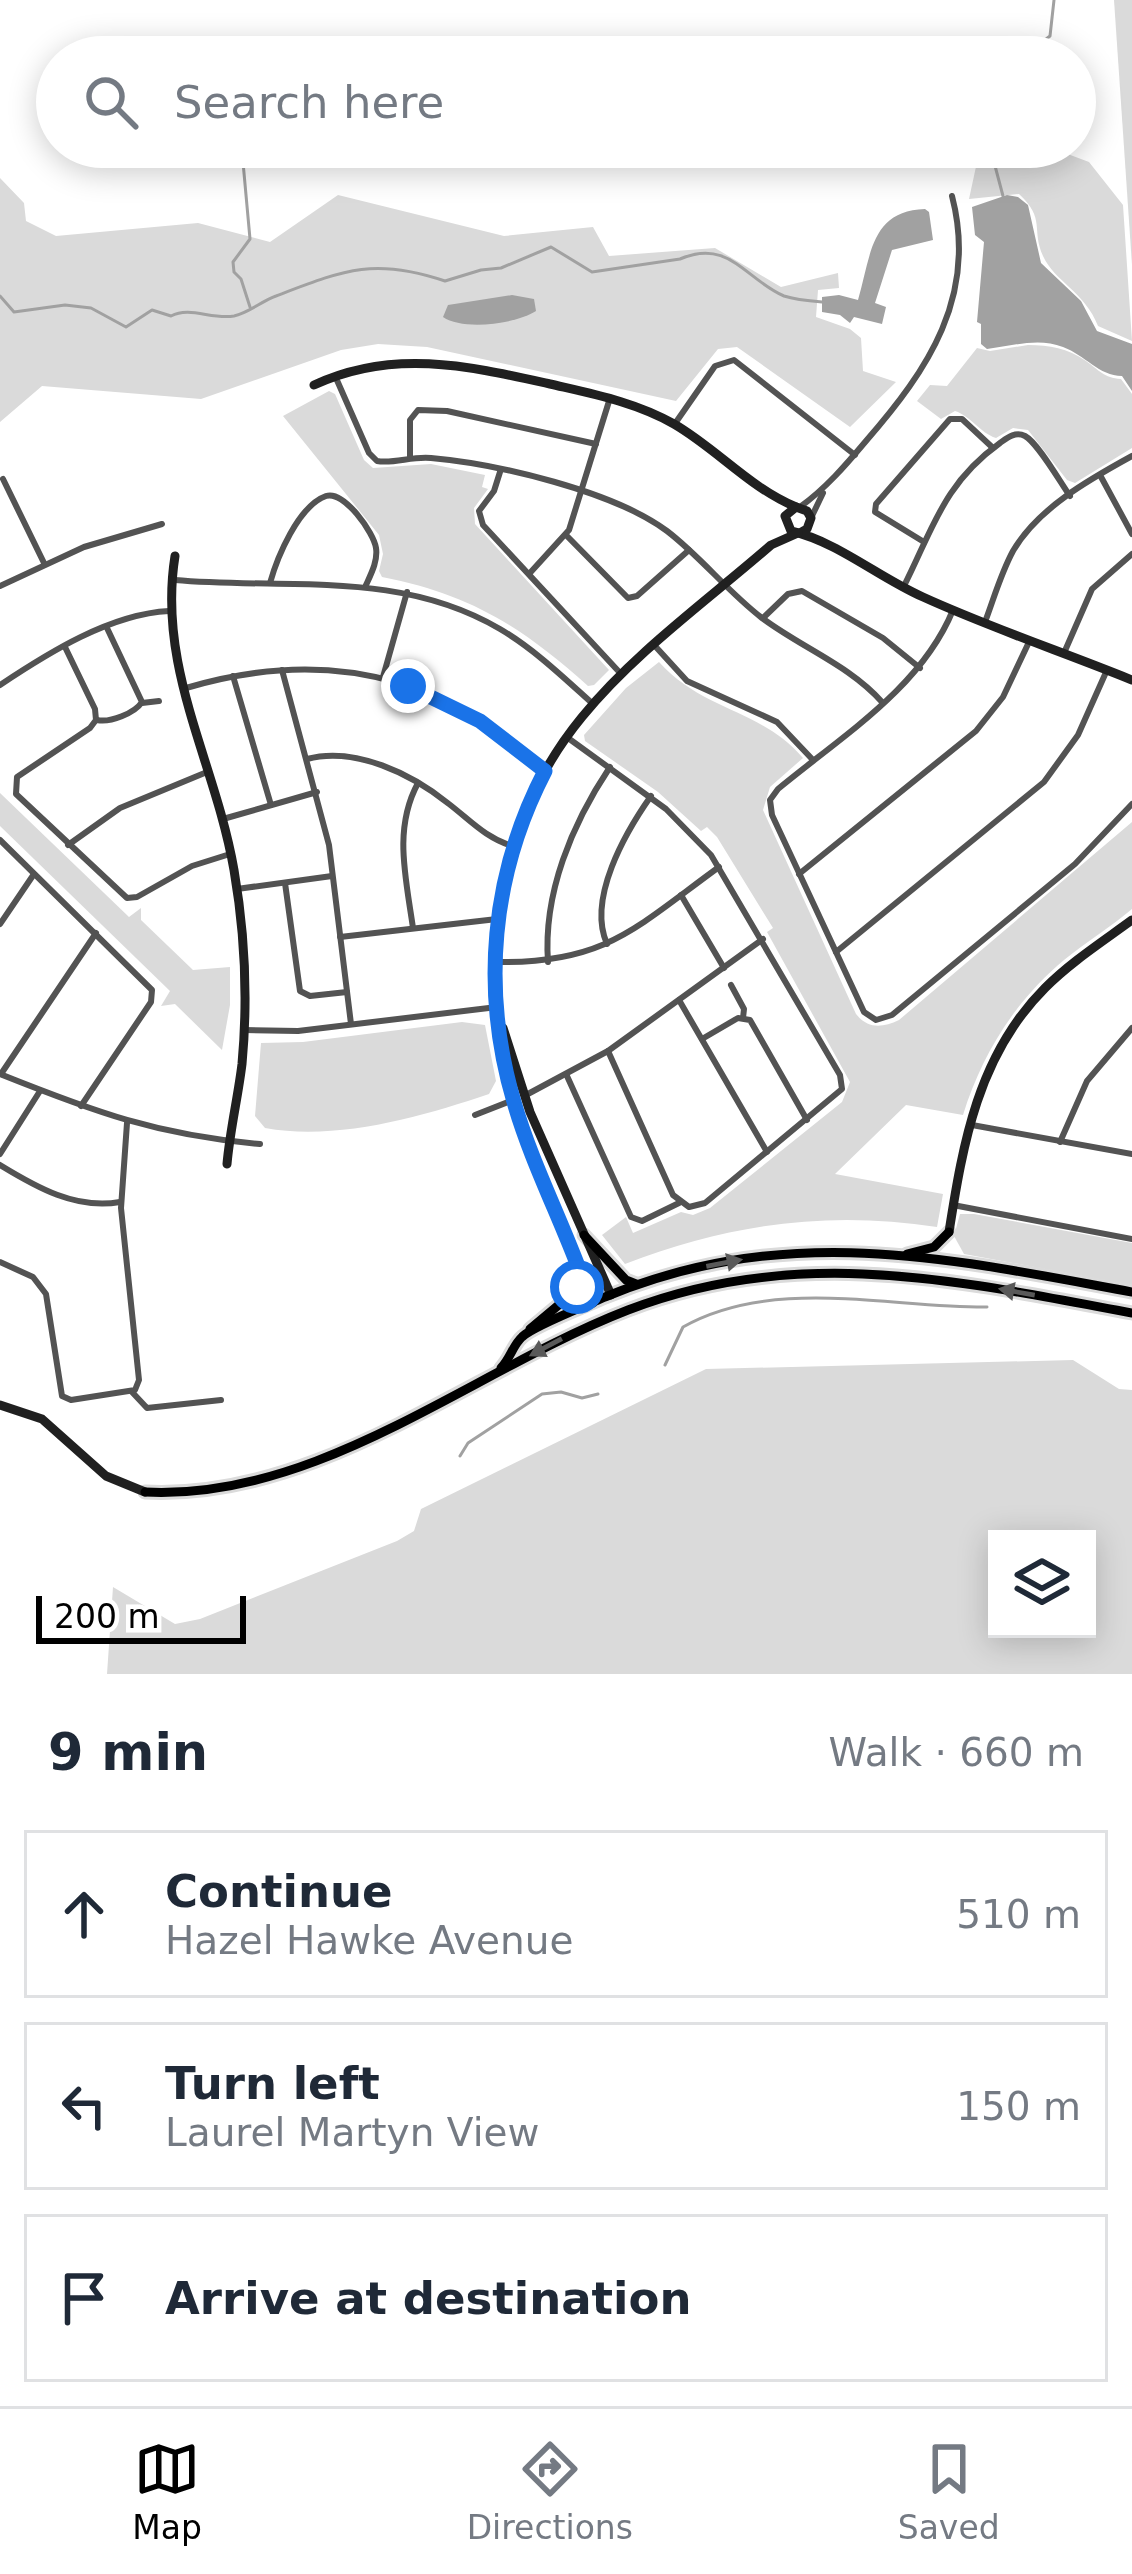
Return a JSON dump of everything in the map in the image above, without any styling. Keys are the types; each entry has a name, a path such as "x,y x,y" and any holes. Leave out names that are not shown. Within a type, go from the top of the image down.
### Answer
{"main road":[{"path":"907,1253 934,1247 949,1232"},
{"path":"949,1232 952,1250 963,1261"},
{"path":"584,1235 626,1280 639,1284"},
{"path":"522,1337 639,1284 722,1262 771,1255 907,1253 1132,1292"},
{"path":"145,1492 230,1484 307,1463 379,1434 600,1321 733,1281 819,1271 932,1277 1132,1312"},
{"path":"493,1375 522,1337 573,1293 581,1274"},
{"path":"611,1295 619,1314"},
{"path":"592,1303 600,1321"}],"street":[{"path":"592,1303 519,1098 498,1013 497,920 512,846 545,771 593,704 771,545 799,533 825,490 914,386 945,326 958,263 952,196"},
{"path":"674,424 715,366 734,360 855,454"},
{"path":"314,385 399,362 440,363 610,398 674,424 769,496 798,507 824,540"},
{"path":"335,376 372,458 386,463 410,458 446,460 582,490 648,518 763,618 858,677 882,702"},
{"path":"529,574 566,535 610,398"},
{"path":"410,458 410,420 418,410 447,411 596,444"},
{"path":"924,542 882,519 875,512 876,504 950,419 962,419 993,448"},
{"path":"903,588 952,489 1013,435 1026,437 1070,496"},
{"path":"985,622 1015,548 1031,527 1132,456"},
{"path":"500,472 494,491 481,507 480,519 622,675"},
{"path":"1100,475 1132,534"},
{"path":"3,486 44,563"},
{"path":"771,545 789,510 825,490"},
{"path":"270,584 277,558 296,525 332,495 343,500 376,544 366,585"},
{"path":"769,496 791,531 824,540 903,588 1132,680"},
{"path":"0,586 104,540 162,524"},
{"path":"566,535 628,598 638,596 689,550"},
{"path":"1064,653 1092,589 1132,554"},
{"path":"175,556 171,641 223,819 244,960 244,1030 227,1164"},
{"path":"171,580 366,585 407,592 459,608 498,628 593,704"},
{"path":"763,618 788,594 802,591 884,638 920,668"},
{"path":"383,677 407,592"},
{"path":"953,610 939,642 920,668 774,793 770,804 864,1012 876,1020 889,1017 1075,864 1132,804"},
{"path":"0,685 65,646 107,628 169,611"},
{"path":"107,628 142,703"},
{"path":"800,874 976,731 1003,698 1030,640"},
{"path":"65,646 96,720 14,783 16,794 129,899 192,866 230,854"},
{"path":"655,646 692,685 777,722 813,760"},
{"path":"182,689 281,669 339,669 383,677 458,708 545,771"},
{"path":"281,669 317,792 351,1024"},
{"path":"836,952 1044,782 1084,724 1107,670"},
{"path":"233,676 271,805"},
{"path":"96,720 108,721 142,703 159,701"},
{"path":"567,737 651,796 680,821 719,867 842,1080 840,1093 705,1203 694,1207 679,1203 642,1221 631,1217 567,1076"},
{"path":"307,759 326,754 351,758 418,783 485,834 512,846"},
{"path":"548,962 550,916 563,859 584,808 610,767"},
{"path":"68,844 134,800 209,772"},
{"path":"413,928 401,833 406,804 418,783"},
{"path":"223,819 317,792"},
{"path":"607,944 601,920 612,873 651,796"},
{"path":"0,840 148,983 153,996 81,1106"},
{"path":"495,962 548,962 580,956 607,944 719,867"},
{"path":"0,924 34,874"},
{"path":"237,889 332,876"},
{"path":"285,883 300,991 310,996 347,992"},
{"path":"681,895 724,968"},
{"path":"340,937 497,920"},
{"path":"949,1232 969,1125 992,1063 1027,1008 1065,970 1132,920"},
{"path":"96,933 0,1074 127,1123 260,1144"},
{"path":"475,1115 567,1076 608,1051 763,939"},
{"path":"731,985 744,1009 743,1018"},
{"path":"679,1000 767,1152"},
{"path":"244,1030 298,1031 498,1013"},
{"path":"743,1018 753,1023 807,1120"},
{"path":"702,1039 743,1018"},
{"path":"1060,1142 1087,1082 1132,1028"},
{"path":"608,1051 679,1203"},
{"path":"0,1154 40,1090"},
{"path":"519,1098 611,1295"},
{"path":"127,1123 121,1202 139,1378 132,1393"},
{"path":"969,1125 1132,1154"},
{"path":"0,1165 56,1195 121,1202"},
{"path":"953,1205 1132,1239"},
{"path":"0,1262 31,1275 45,1291 62,1397 132,1393"},
{"path":"132,1393 147,1408 221,1400"},
{"path":"0,1405 42,1420 106,1476 145,1492"}],"shaded area":[{"path":"1114,0 1132,0 1132,265"},
{"path":"976,168 1094,168 1123,205 1132,341 1098,326 1086,304 1048,265 1035,217 1019,194 969,199"},
{"path":"0,178 24,203 26,221 56,236 198,223 270,242 338,195 504,236 593,227 609,256 715,248 781,287 838,273 839,288 818,290 816,317 861,338 863,371 896,382 850,427 737,347 718,349 676,401 427,347 378,344 341,350 201,399 42,386 0,422"},
{"path":"1007,195 1028,205 1041,263 1081,301 1097,331 1132,344 1132,391 1122,376 1106,373 1054,344 987,349 981,344 977,322 984,242 975,235 972,207"},
{"path":"925,209 933,240 892,250 875,303 886,307 882,324 854,317 850,323 840,315 822,312 822,297 858,300 870,252 883,227 907,212"},
{"path":"512,295 534,299 536,311 490,324 463,324 443,317 448,305"},
{"path":"1028,345 1065,350 1121,379 1132,394 1132,448 1075,483 1067,480 1028,430 1013,428 996,438 961,413 955,411 941,419 917,401 930,385 947,386 977,348 990,351"},
{"path":"329,391 335,394 364,460 373,468 431,464 485,475 482,487 488,489 474,508 475,524 609,670 594,685 588,686 517,630 468,603 382,577 379,535 283,416"},
{"path":"659,662 694,691 769,729 803,758 770,787 763,810 856,1014 870,1025 899,1020 1132,822 1132,909 1064,960 1030,993 990,1050 963,1115 906,1105 835,1174 943,1194 937,1227 857,1220 779,1224 702,1239 625,1264 602,1235 626,1217 633,1233 681,1212 693,1215 710,1208 842,1102 850,1082 767,932 773,928 717,837 707,827 701,831 658,792 585,741 584,735 626,688"},
{"path":"0,793 129,917 141,908 141,920 193,970 230,967 230,1005 222,1050 175,1004 161,1006 170,991 0,826"},
{"path":"462,1022 485,1025 496,1081 489,1094 350,1129 265,1128 255,1116 261,1043"},
{"path":"960,1214 1132,1243 1132,1285 964,1254 954,1236"},
{"path":"1073,1360 1119,1389 1132,1390 1132,1674 107,1674 113,1587 175,1624 200,1619 397,1541 414,1531 421,1509 706,1369"}],"waterway":[{"path":"1050,36 1054,0"},
{"path":"244,168 250,239 233,262 250,307"},
{"path":"996,168 1003,196"},
{"path":"0,296 14,312 65,305 91,308 126,327 152,310 171,316 186,312 234,316 300,287 359,270 398,270 445,281 501,268 551,247 592,272 711,254 736,263 784,296 823,302"},
{"path":"665,1365 683,1327 755,1302 833,1298 987,1307"},
{"path":"460,1456 468,1443 542,1394 561,1392 582,1398 598,1394"}],"route":[{"path":"408,686 480,721 545,771 521,821 502,886 495,943 497,1026 513,1100 581,1274 577,1287"}]}
